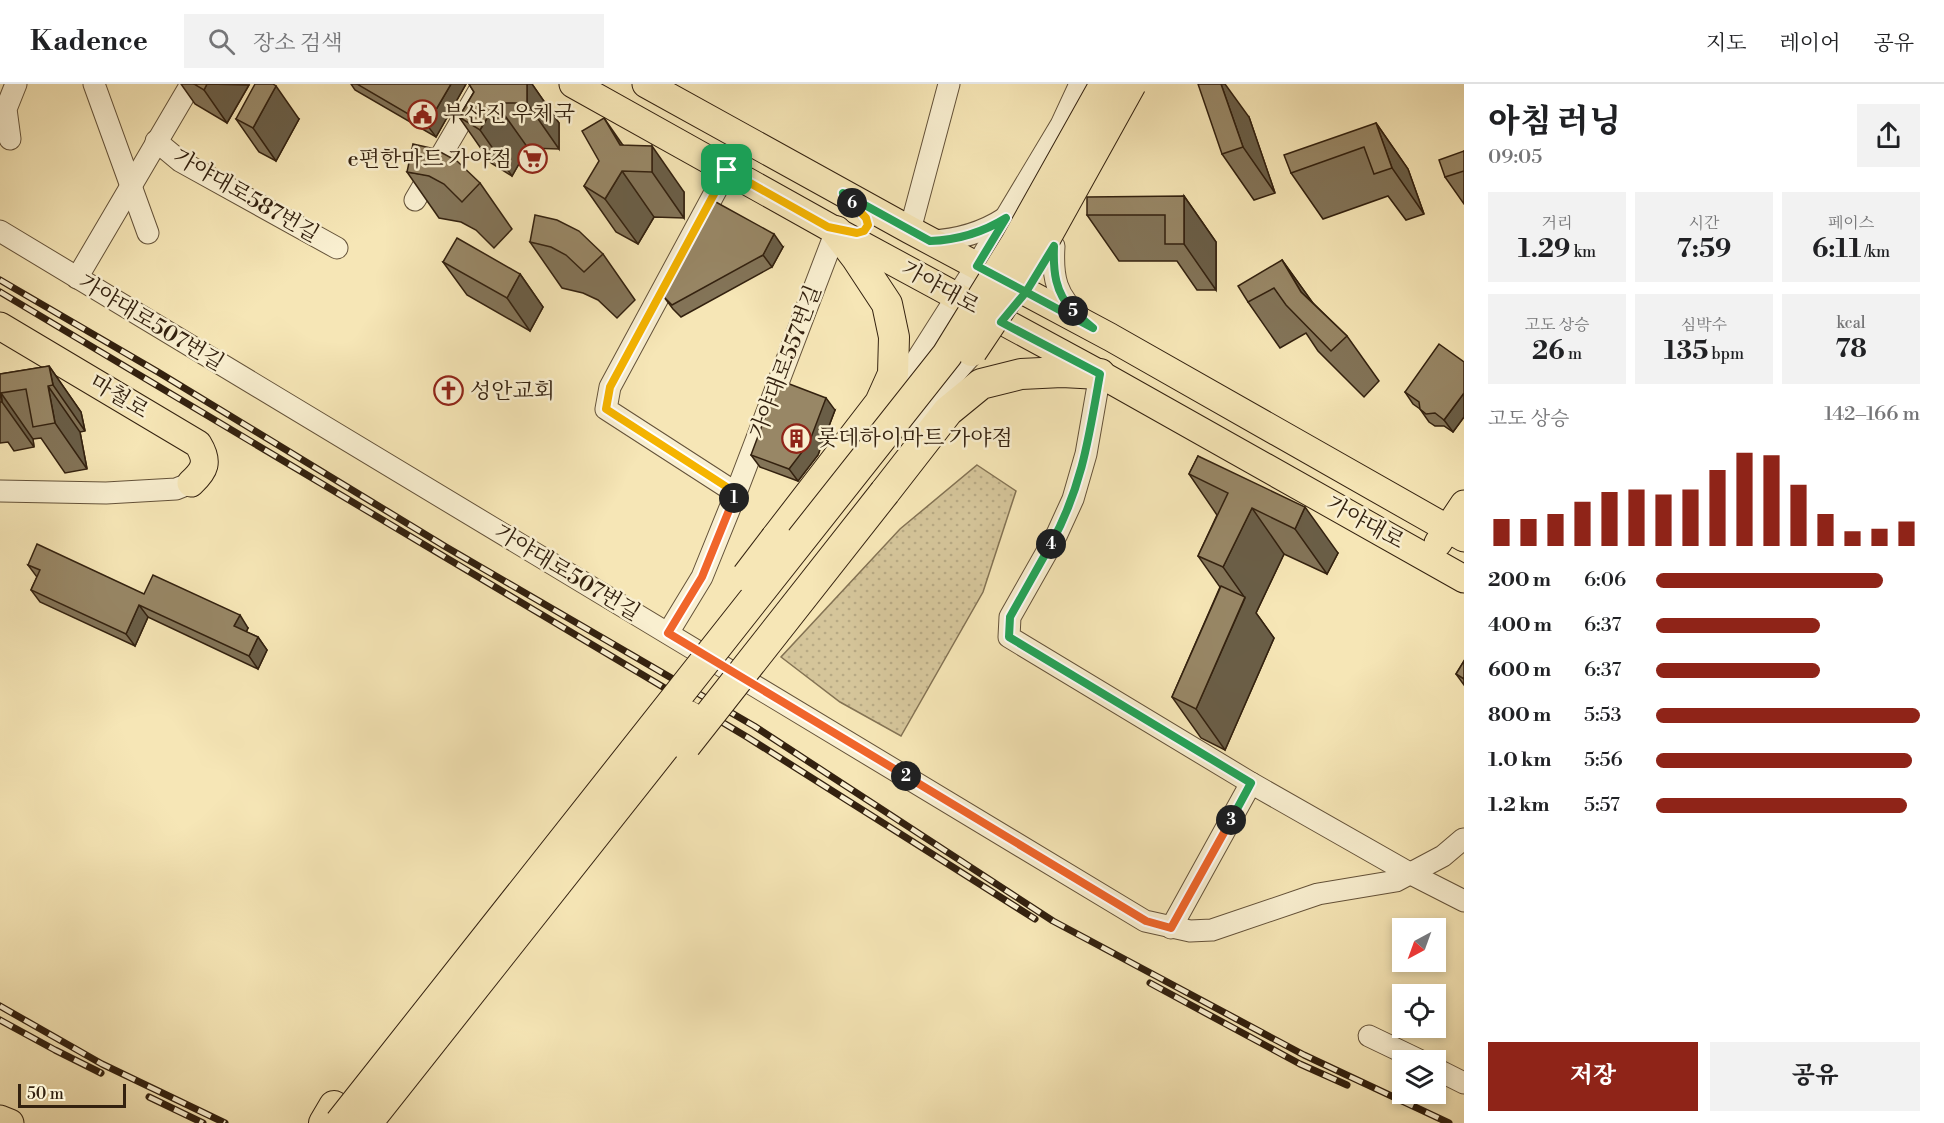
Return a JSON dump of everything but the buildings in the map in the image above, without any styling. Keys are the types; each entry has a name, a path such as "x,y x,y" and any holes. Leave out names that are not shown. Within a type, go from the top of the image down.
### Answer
{"highway":[{"path":"339,1123 947,355 1016,243 1105,84"},
{"path":"367,1123 962,368 1035,257 1131,84"},
{"path":"324,1123 334,1106 880,403 893,374 894,338 887,304 856,257 832,229"},
{"path":"390,1123 948,411 981,384 1021,374 1062,372 1100,374"}],"main road":[{"name":"가야대로","path":"573,84 1001,322 1100,374 1464,579"},
{"name":"가야대로","path":"646,84 920,236 1093,328 1456,533"},
{"path":"832,229 857,233 864,231 868,225 866,218 843,193"},
{"name":"마철로","path":"0,326 198,444 205,462 202,473 191,483"},
{"path":"1427,558 1456,533 1464,504"},
{"path":"0,1119 10,1123"}],"street":[{"path":"10,138 6,109 16,84"},
{"path":"94,84 148,233"},
{"name":"가야대로587번길","path":"76,278 191,84"},
{"path":"415,200 483,84"},
{"path":"949,84 920,236 942,240 983,232 1006,218"},
{"path":"1080,84 1062,125 977,266 909,372 900,398 864,475 1026,292 1148,84"},
{"name":"가야대로587번길","path":"156,141 180,160 337,248"},
{"path":"727,170 610,387 606,409 736,493"},
{"name":"가야대로557번길","path":"668,633 702,577 736,493 832,229"},
{"name":"가야대로507번길","path":"0,231 1146,921 1190,931 1212,930 1318,894 1396,881 1443,856 1462,839"},
{"path":"1054,246 1053,267 1060,294 1071,309 1093,328"},
{"path":"887,304 908,340 909,372"},
{"path":"1100,374 1086,454 1073,499 1057,534 1010,617 1009,637 1251,783 1456,897"},
{"path":"904,431 969,381 991,382"},
{"path":"0,491 106,493 176,489 191,483"},
{"path":"1171,928 1251,783"},
{"path":"1369,1036 1398,1050"},
{"path":"1446,1074 1464,1083"}],"shaded area":[{"path":"977,465 1016,491 983,592 901,736 840,702 781,657 900,529"}],"railway":[{"path":"0,280 158,372 446,547 754,726 1053,921 1304,1055 1449,1123"},
{"path":"0,292 747,737 1035,919"},
{"path":"1150,983 1300,1064 1347,1085"},
{"path":"0,1006 102,1064 225,1123"},
{"path":"0,1020 101,1073"},
{"path":"149,1097 203,1123"}],"place":[{"name":"부산진 우체국","path":"422,114"},
{"name":"e편한마트 가야점","path":"533,159"},
{"name":"성안교회","path":"449,391"},
{"name":"롯데하이마트 가야점","path":"796,438"}],"route":[{"path":"727,170 610,387 606,409 736,493 702,577 668,633 1146,921 1171,928 1251,783 1009,637 1010,617 1057,534 1073,499 1086,454 1100,374 1001,322 1026,292 1093,328 1071,309 1060,294 1053,267 1054,246 1026,292 977,266 1006,218 983,232 930,241 843,193 866,218 868,225 864,231 857,233 828,227 727,170"}]}
